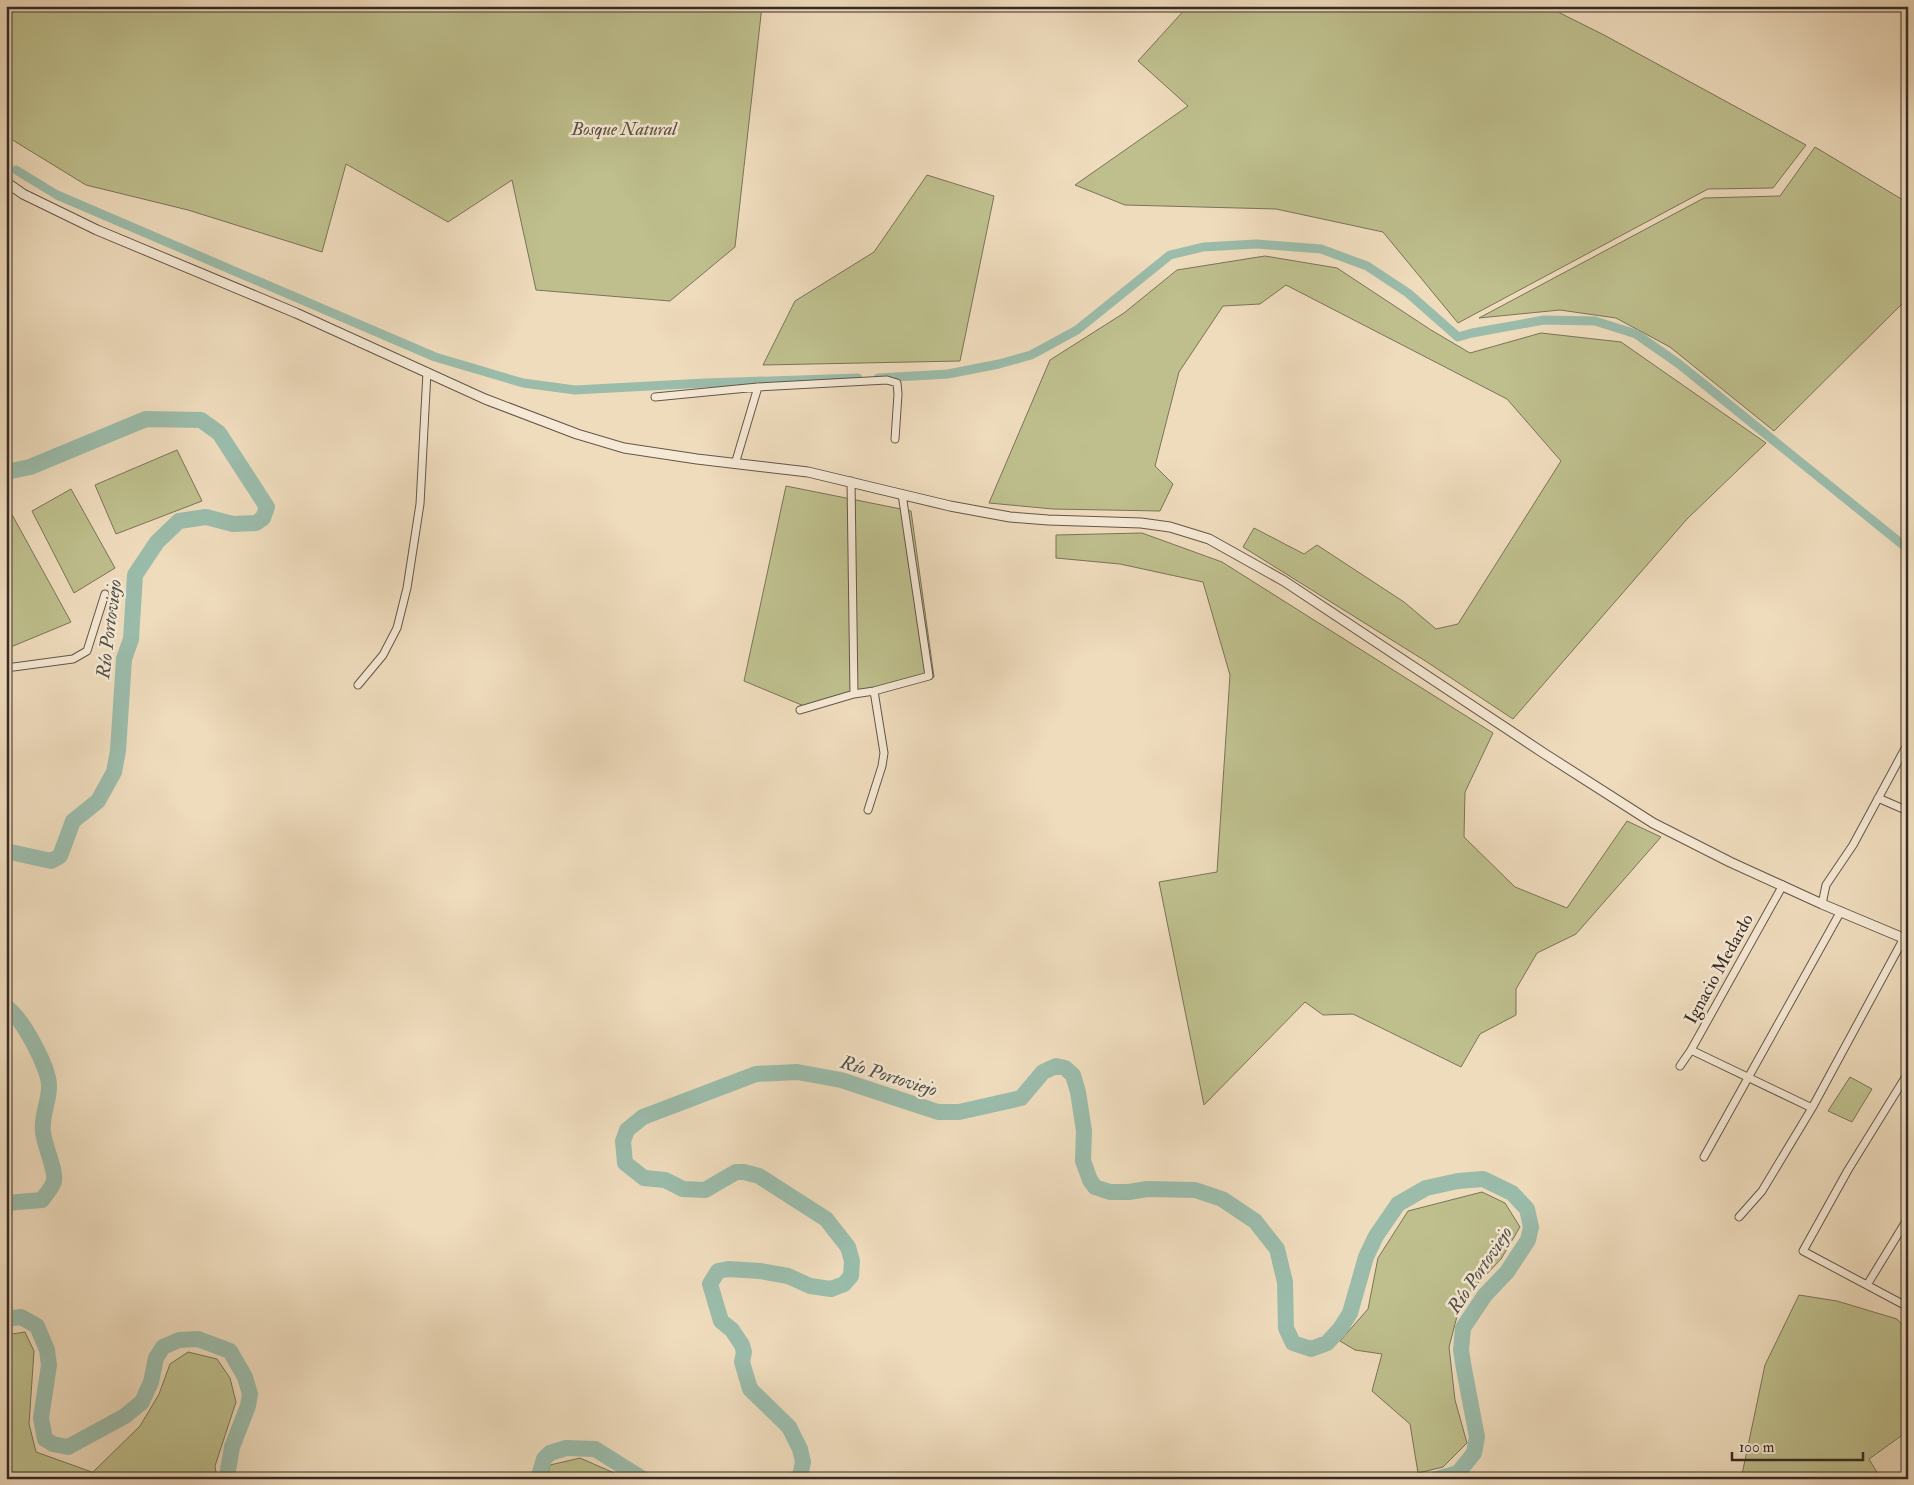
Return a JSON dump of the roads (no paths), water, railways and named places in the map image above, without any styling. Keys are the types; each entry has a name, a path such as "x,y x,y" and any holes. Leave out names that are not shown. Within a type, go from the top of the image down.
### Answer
{"street":[{"path":"6,182 23,194 97,230 296,313 485,399 577,434 624,448 735,464 808,472 950,506 1010,517 1056,521 1141,522 1170,527 1209,538 1284,581 1545,754 1653,823 1730,862 1822,904 1906,939 1812,1108 1762,1191 1739,1217"},
{"path":"358,685 383,655 397,628 407,588 420,504 427,372"},
{"path":"655,397 758,387 887,380 897,383 898,394 894,439"},
{"path":"735,464 758,387"},
{"path":"851,481 854,694"},
{"path":"800,710 854,694 874,691 929,676 902,494"},
{"path":"6,668 73,659 82,656 88,651 105,594"},
{"path":"868,810 882,766 884,753 874,691"},
{"path":"1822,904 1826,885 1853,845 1908,743"},
{"path":"1878,798 1908,811"},
{"name":"Ignacio Medardo","path":"1680,1066 1691,1050 1783,885"},
{"path":"1704,1157 1841,911"},
{"path":"1691,1050 1812,1108"},
{"path":"1908,1074 1848,1170 1803,1252 1908,1307"},
{"path":"1867,1285 1908,1218"}],"waterway":[{"path":"16,170 57,195 435,357 523,383 575,390 858,378"},
{"path":"878,378 948,374 999,364 1031,355 1077,330 1170,255 1203,247 1256,244 1321,249 1367,266 1408,293 1458,337 1544,320 1595,321 1636,334 1679,364 1908,549"},
{"name":"Río Portoviejo","path":"6,472 30,467 146,419 201,420 219,433 267,507 263,518 256,523 233,524 206,517 179,521 157,542 135,575 131,639 124,659 118,751 114,772 98,801 73,821 60,856 51,861 6,851"},
{"name":"Río Portoviejo","path":"6,1007 20,1021 34,1044 45,1068 49,1093 43,1120 43,1132 54,1176 52,1186 42,1200 6,1203"},
{"name":"Río Portoviejo","path":"795,1479 800,1476 803,1462 800,1449 789,1427 750,1389 742,1362 744,1352 742,1345 732,1330 721,1321 710,1284 718,1271 728,1269 760,1271 788,1276 810,1286 831,1289 844,1284 851,1276 852,1261 848,1247 826,1219 759,1176 736,1172 705,1190 683,1189 665,1180 644,1178 625,1163 623,1141 627,1130 643,1117 756,1074 797,1072 841,1080 938,1112 959,1112 1021,1098 1043,1072 1056,1066 1065,1068 1073,1075 1078,1092 1084,1131 1083,1161 1090,1180 1095,1187 1110,1192 1129,1192 1147,1189 1195,1190 1222,1199 1255,1221 1277,1249 1285,1282 1286,1328 1293,1343 1311,1349 1327,1343 1340,1329 1350,1313 1366,1257 1376,1236 1398,1204 1426,1188 1458,1181 1483,1179 1512,1193 1527,1209 1531,1227 1528,1240 1507,1272 1485,1295 1463,1328 1461,1350 1477,1437 1474,1453 1458,1473 1437,1479"},
{"name":"Río Portoviejo","path":"6,1319 21,1317 37,1326 47,1350 49,1365 41,1418 45,1439 53,1444 68,1447 125,1416 142,1402 151,1382 156,1358 163,1347 179,1340 198,1339 230,1351 245,1377 250,1394 248,1406 232,1447 227,1476 229,1479"},
{"name":"Río Portoviejo","path":"538,1479 544,1459 550,1453 566,1448 595,1449 643,1479"}],"park label":[{"name":"Bosque Natural","path":"624,129"}]}
